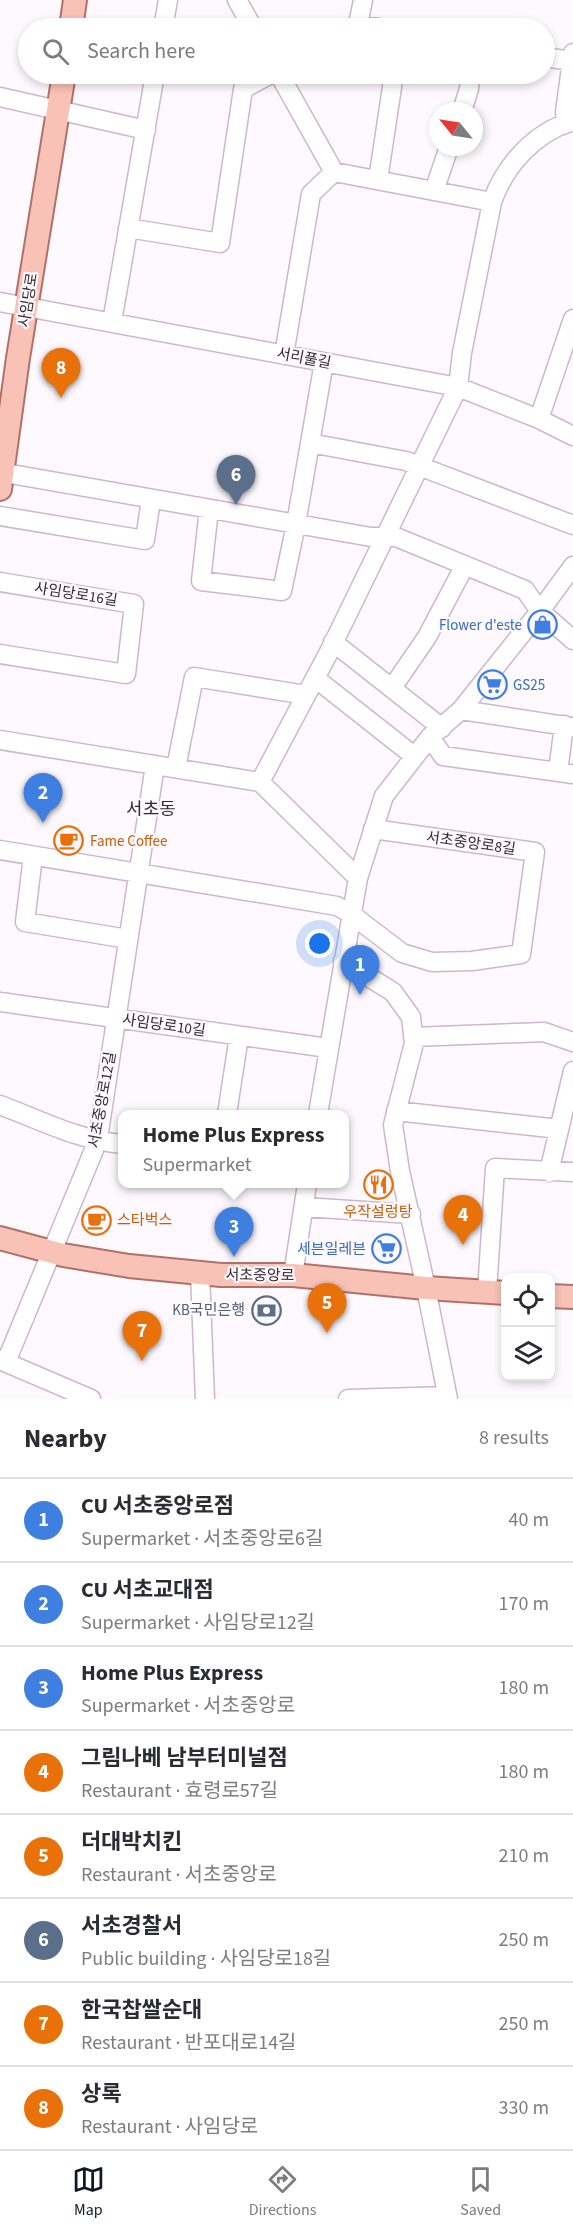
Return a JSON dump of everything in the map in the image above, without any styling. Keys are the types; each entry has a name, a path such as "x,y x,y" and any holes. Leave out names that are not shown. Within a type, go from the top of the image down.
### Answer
{"main road":[{"path":"72,18 75,0"},
{"name":"사임당로","path":"1,478 62,84"},
{"name":"서초중앙로","path":"0,1238 51,1253 118,1265 200,1273 293,1275 426,1288 496,1292"},
{"path":"555,1296 573,1297"}],"street":[{"path":"165,18 168,0"},
{"path":"237,0 247,18"},
{"path":"357,18 360,0"},
{"path":"260,782 315,678 458,387 462,354 492,202 498,187 517,158 542,134 569,122 565,112 572,57 555,57"},
{"path":"112,322 153,84"},
{"path":"128,228 220,243 243,89 252,84"},
{"path":"285,84 334,172"},
{"path":"378,180 392,84"},
{"path":"464,102 469,84"},
{"path":"0,97 146,130"},
{"path":"434,191 447,156"},
{"path":"334,172 492,202"},
{"path":"284,355 311,194 334,172"},
{"name":"서리풀길","path":"0,302 458,387 539,419 573,436"},
{"path":"539,419 573,319"},
{"path":"209,509 201,580 282,591 324,362"},
{"path":"310,443 406,460 573,525"},
{"path":"1,478 151,499 371,537 396,537 525,590 540,611 573,640"},
{"path":"0,516 145,540 151,499"},
{"path":"392,687 427,638 465,565"},
{"path":"319,1110 358,878 384,796 414,756 461,710 573,566"},
{"name":"사임당로16길","path":"0,582 134,604 126,674 0,654"},
{"path":"333,642 392,687 436,732 443,756 566,773 569,726 461,710"},
{"path":"176,768 194,677 306,695"},
{"path":"315,678 414,756"},
{"path":"0,740 260,782 358,878"},
{"name":"서초중앙로12길","path":"51,1253 97,1141 155,765"},
{"name":"서초중앙로8길","path":"351,914 402,953 432,962 521,954 535,852 373,829"},
{"path":"0,850 338,906 351,914"},
{"path":"33,856 25,922 128,939"},
{"path":"343,961 393,992 411,1017 414,1043 393,1125 400,1171 411,1214 448,1397 348,1399"},
{"name":"사임당로10길","path":"0,1002 328,1048"},
{"path":"413,1037 544,1032 573,1042"},
{"path":"228,1110 239,1036"},
{"path":"549,1172 573,1071"},
{"path":"0,1104 97,1141 118,1143"},
{"path":"396,1111 559,1129"},
{"path":"496,1292 495,1168 573,1172"},
{"path":"293,1275 306,1188"},
{"path":"304,1207 411,1214"},
{"path":"51,1253 3,1361 92,1399"},
{"path":"200,1273 205,1399"}],"place":[{"name":"상록","path":"61,398"},
{"name":"서초경찰서","path":"236,505"},
{"name":"Flower d'este","path":"543,625"},
{"name":"GS25","path":"492,685"},
{"name":"CU 서초교대점","path":"43,823"},
{"name":"Fame Coffee","path":"69,841"},
{"name":"CU 서초중앙로점","path":"360,995"},
{"name":"우작설렁탕","path":"378,1185"},
{"name":"스타벅스","path":"96,1220"},
{"name":"그림나베 남부터미널점","path":"463,1245"},
{"name":"세븐일레븐","path":"387,1249"},
{"name":"Home Plus Express","path":"234,1257"},
{"name":"KB국민은행","path":"266,1310"},
{"name":"더대박치킨","path":"327,1333"},
{"name":"한국찹쌀순대","path":"142,1361"}],"district":[{"name":"서초동","path":"151,809"}]}
